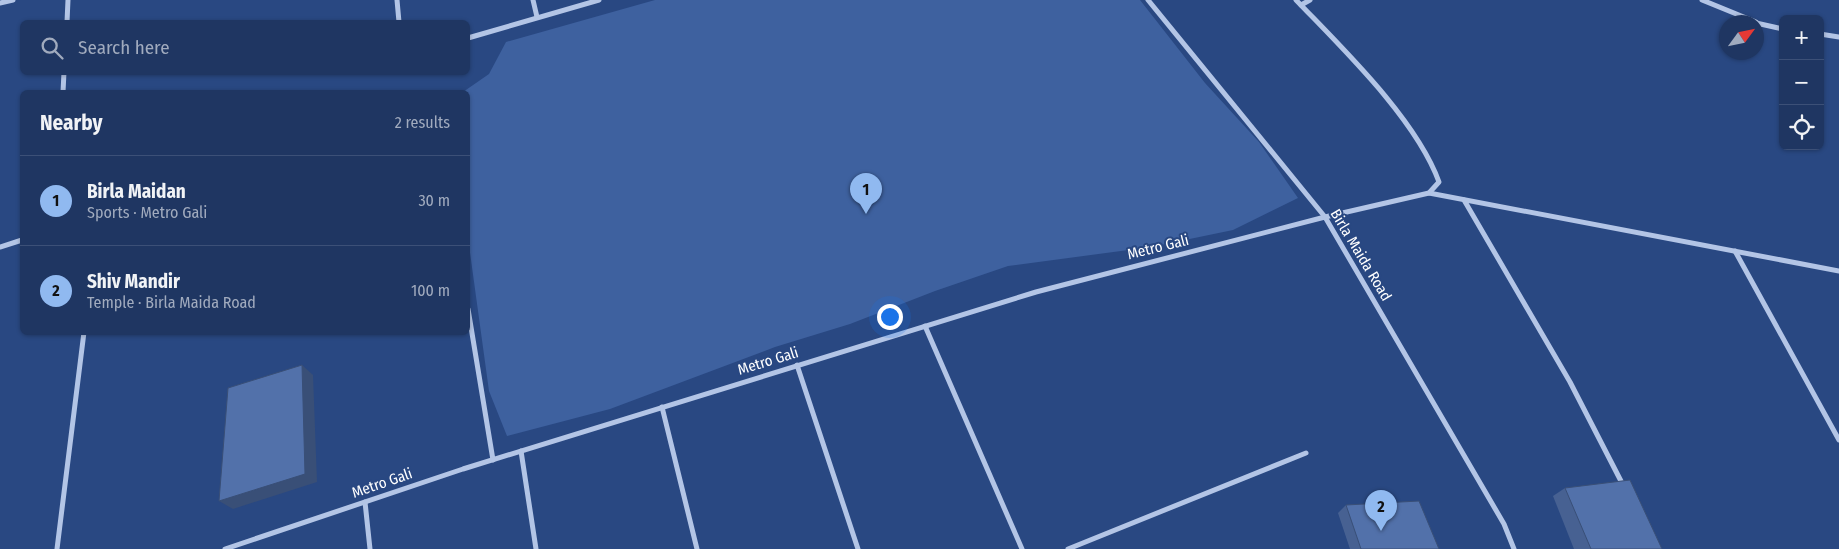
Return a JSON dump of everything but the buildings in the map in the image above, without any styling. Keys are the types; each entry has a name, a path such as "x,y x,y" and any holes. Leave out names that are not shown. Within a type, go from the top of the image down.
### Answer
{"street":[{"path":"0,3 13,0"},
{"path":"67,20 68,0"},
{"path":"397,0 399,20"},
{"path":"533,0 537,17"},
{"path":"470,37 599,0"},
{"name":"Birla Maida Road","path":"1148,0 1325,217 1504,524 1514,549"},
{"path":"1296,0 1385,97 1422,146 1434,167 1439,182 1429,193"},
{"path":"1301,5 1310,0"},
{"path":"1702,0 1737,15"},
{"path":"1764,25 1779,28"},
{"path":"1824,35 1839,37"},
{"path":"63,90 64,75"},
{"path":"1429,193 1839,271"},
{"name":"Metro Gali","path":"225,549 521,451 1036,292 1325,217 1429,193"},
{"path":"1464,200 1570,382 1624,487"},
{"path":"0,247 20,241"},
{"path":"1735,251 1839,440"},
{"path":"470,320 493,460"},
{"path":"925,326 1022,549"},
{"path":"57,549 84,335"},
{"path":"797,365 858,549"},
{"path":"662,407 697,549"},
{"path":"521,451 536,549"},
{"path":"1068,549 1306,453"},
{"path":"365,502 370,549"}],"shaded area":[{"path":"655,0 1140,0 1205,83 1259,142 1298,198 1233,230 1151,247 1008,266 935,291 850,324 775,347 610,409 507,436 489,391 470,253 470,90 466,90 489,74 506,42"}],"place":[{"name":"Birla Maidan","path":"866,214"},
{"name":"Shiv Mandir","path":"1381,531"}]}
